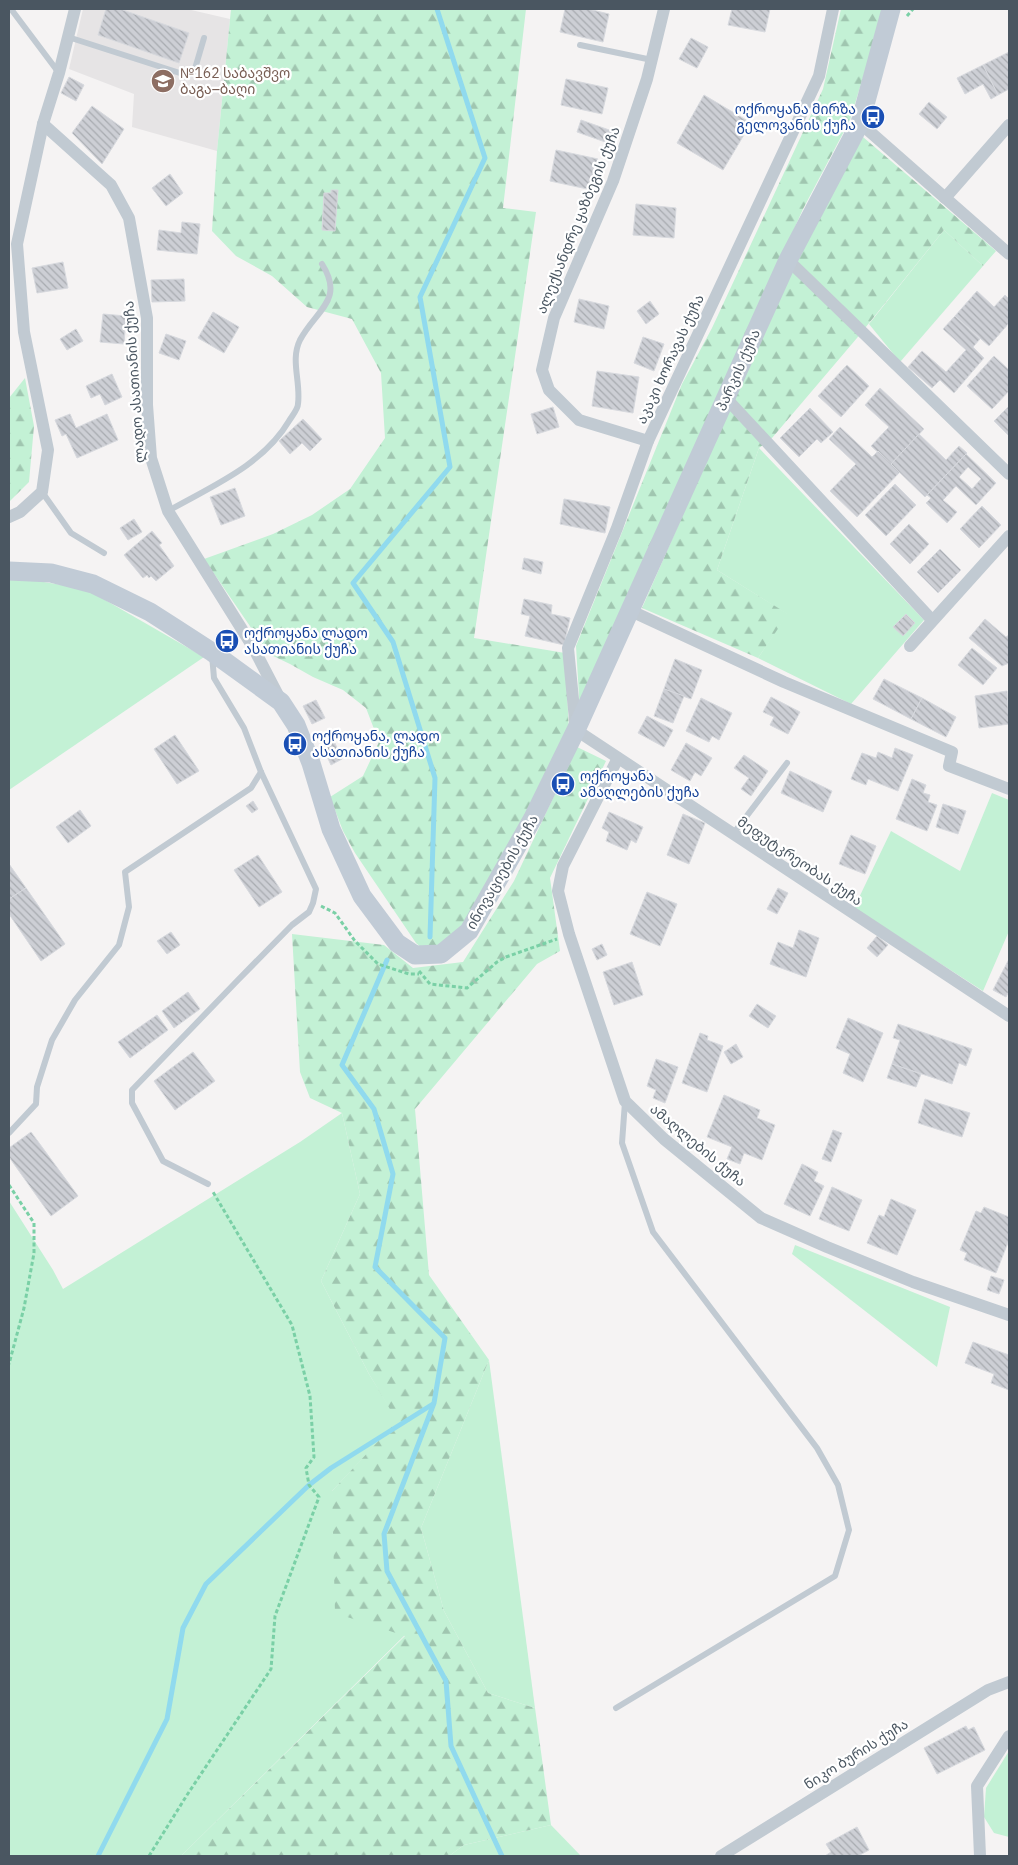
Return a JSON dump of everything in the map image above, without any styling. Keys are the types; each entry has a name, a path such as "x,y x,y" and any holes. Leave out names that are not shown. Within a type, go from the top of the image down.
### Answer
{"street":[{"path":"9,517 20,512 42,492 48,450 24,332 17,244 43,124 59,73 75,9"},
{"name":"ალექსანდრე ყაზბეგის ქუჩა","path":"648,441 578,420 549,390 542,370 554,318 613,181 648,79 664,9"},
{"name":"აკაკი ხორავას ქუჩა","path":"576,730 568,648 617,528 648,441 819,76 833,9"},
{"name":"პარკის ქუჩა","path":"576,730 788,260 860,123 891,9"},
{"path":"860,123 1009,254"},
{"name":"ლადო ასათიანის ქუჩა","path":"43,124 111,185 129,218 147,318 147,405 151,458 168,510 253,647 281,702"},
{"path":"945,198 1009,125"},
{"path":"788,260 1009,474"},
{"path":"725,397 932,620"},
{"path":"910,646 1009,536"},
{"name":"ინოვაციების ქუჩა","path":"9,570 51,574 93,584 150,612 212,652 281,702 296,725 331,829 362,896 397,943 415,955 441,954 469,931 533,818 576,730"},
{"path":"631,611 784,682 952,752 949,766 1009,789"},
{"name":"მეფუტკრეობას ქუჩა","path":"576,730 1009,1016"},
{"name":"ამაღლების ქუჩა","path":"618,758 563,866 558,891 569,934 625,1101 664,1139 761,1218 912,1282 1009,1316"},
{"name":"ნიკო ბურის ქუჩა","path":"722,1856 988,1690 1009,1682"},
{"path":"980,1856 976,1786 1009,1736"}],"lane":[{"path":"11,9 59,73"},
{"path":"68,37 186,75 194,72 204,38"},
{"path":"580,45 652,60"},
{"path":"168,510 249,465 280,436 298,406 298,378 295,358 300,341 329,301 330,281 322,264"},
{"path":"42,492 71,533 104,553"},
{"path":"208,1184 163,1161 132,1103 132,1090 278,939 309,912 316,889 261,772 244,728 214,678 212,652"},
{"path":"733,834 787,763"},
{"path":"9,1133 36,1104 37,1088 52,1040 75,1000 119,945 129,907 125,872 251,788 261,772"},
{"path":"616,1708 835,1576 849,1530 838,1485 817,1448 653,1232 622,1143 625,1101"}],"path":[{"path":"313,903 328,908 335,913 355,941 378,964 409,974 420,974 430,984 467,988 506,957 569,934"},
{"path":"149,1856 187,1795 272,1669 275,1616 319,1497 309,1485 306,1468 314,1457 310,1396 292,1325 208,1184"},
{"path":"9,1185 34,1223 34,1253 24,1308 9,1364"}],"shaded area":[{"name":"№162 საბავშვო ბაგა–ბაღი","path":"83,9 187,9 230,19 217,151 132,127 134,94 69,69"}],"green space":[{"path":"231,9 526,9 503,208 536,212 474,638 565,653 569,731 466,928 440,946 423,949 416,943 355,853 343,831 330,797 363,776 379,742 366,708 343,690 269,654 204,559 273,534 312,515 350,489 385,438 381,373 352,319 307,307 272,276 236,256 212,231 217,151"},
{"path":"841,9 884,9 850,120 803,209 580,713 576,646 682,384 712,328 823,89"},
{"path":"863,137 996,251 983,266 944,230 857,338 772,438 759,448 717,570 788,614 758,658 642,608 797,254"},
{"path":"944,230 983,266 900,362 869,324"},
{"path":"25,378 34,426 29,482 9,502 9,398"},
{"path":"759,448 924,620 851,704 758,658 787,614 717,570"},
{"path":"9,580 32,580 86,589 204,657 9,790"},
{"path":"577,747 606,761 550,878 560,951 537,964 415,1109 429,1275 489,1360 421,1528 444,1611 488,1693 535,1708 551,1825 464,1845 449,1856 181,1856 405,1636 335,1613 332,1491 397,1421 369,1374 321,1281 360,1194 342,1113 310,1098 300,1072 292,934 384,945 413,968 463,962 514,881"},
{"path":"992,793 1009,800 1009,931 983,991 854,908 891,831 960,871"},
{"path":"342,1113 360,1194 321,1281 369,1374 398,1421 332,1491 405,1635 181,1856 9,1856 9,1201 63,1289 300,1142"},
{"path":"795,1245 950,1307 937,1367 792,1254"},
{"path":"489,1360 535,1708 488,1693 444,1611 421,1528"},
{"path":"1009,1751 1009,1837 994,1833 984,1817 986,1788"},
{"path":"551,1825 581,1856 449,1856 464,1845"}],"building":[{"path":"106,9 120,9 189,33 179,63 98,35"},
{"path":"565,9 588,9 609,14 603,42 560,32"},
{"path":"732,9 770,9 765,32 728,25"},
{"path":"691,38 708,47 697,68 679,59"},
{"path":"1009,52 1009,89 998,95 983,65"},
{"path":"983,65 998,95 991,99 983,84 965,94 957,78"},
{"path":"69,77 84,85 76,101 61,93"},
{"path":"566,79 608,88 602,114 561,105"},
{"path":"704,95 751,123 723,170 677,143"},
{"path":"929,102 947,117 937,129 919,114"},
{"path":"92,106 124,129 102,164 72,133"},
{"path":"581,120 612,131 608,143 577,132"},
{"path":"556,150 598,159 592,190 550,181"},
{"path":"170,174 183,193 166,206 152,188"},
{"path":"331,190 338,190 335,231 322,230 324,193 331,193"},
{"path":"636,204 676,208 674,238 633,235"},
{"path":"182,222 200,224 197,254 157,250 159,230 181,233"},
{"path":"63,262 68,288 37,293 32,268"},
{"path":"184,279 185,301 152,302 151,280"},
{"path":"977,291 994,307 1005,295 1009,299 1009,323 989,346 955,316"},
{"path":"579,299 609,306 604,329 574,322"},
{"path":"650,301 659,314 646,324 637,311"},
{"path":"213,312 239,327 224,353 198,338"},
{"path":"103,314 126,316 124,344 100,342"},
{"path":"955,316 980,339 973,347 984,358 954,393 940,380 932,388 908,367 922,351 946,372 966,350 943,329"},
{"path":"76,329 83,341 67,350 60,339"},
{"path":"166,334 186,341 179,360 159,353"},
{"path":"643,337 664,344 654,371 634,363"},
{"path":"994,356 1009,370 1009,391 992,409 967,386"},
{"path":"847,365 869,386 841,417 818,396"},
{"path":"597,371 639,377 633,413 592,406"},
{"path":"112,374 122,397 105,405 100,394 91,398 86,386"},
{"path":"880,388 924,429 891,464 871,446 889,427 865,405"},
{"path":"1009,406 1009,436 994,421"},
{"path":"553,407 559,427 537,434 531,414"},
{"path":"810,408 833,432 821,443 817,439 799,457 780,438"},
{"path":"70,414 76,428 107,414 118,440 77,458 66,434 62,436 55,420"},
{"path":"303,419 322,439 310,451 302,443 290,454 279,441"},
{"path":"840,427 872,457 878,451 900,472 857,517 830,491 856,464 829,439"},
{"path":"919,434 946,460 959,446 967,453 925,497 891,464"},
{"path":"966,454 996,483 976,505 956,486 943,500 957,512 947,523 926,503 931,498 927,495","holes":["968,467 981,479 972,489 959,477"]},
{"path":"895,484 916,505 886,536 865,515"},
{"path":"235,488 245,516 221,525 210,497"},
{"path":"564,499 610,507 605,533 560,524"},
{"path":"982,506 1001,525 979,548 960,529"},
{"path":"134,519 142,532 128,540 120,528"},
{"path":"909,524 929,544 910,564 890,544"},
{"path":"152,531 162,543 159,545 174,566 156,581 147,575 143,578 124,555"},
{"path":"940,549 961,570 938,593 917,572"},
{"path":"524,558 543,562 541,574 522,569"},
{"path":"524,599 552,605 551,614 570,618 564,645 525,636 530,616 521,614"},
{"path":"906,614 915,623 903,636 893,627"},
{"path":"985,619 1006,637 1009,635 1009,663 1002,666 969,638"},
{"path":"972,648 997,668 983,685 958,665"},
{"path":"675,659 702,670 691,699 664,689"},
{"path":"884,679 922,698 911,719 873,699"},
{"path":"664,689 684,696 673,723 654,716"},
{"path":"1007,691 1009,724 979,728 975,696"},
{"path":"771,697 800,712 788,734 770,725 774,717 763,712"},
{"path":"701,698 732,713 719,740 712,736 709,742 686,731"},
{"path":"922,698 956,717 946,737 911,719"},
{"path":"316,700 325,718 312,724 303,706"},
{"path":"647,716 673,730 664,747 638,733"},
{"path":"175,735 199,771 177,784 154,749"},
{"path":"334,741 342,759 331,765 322,746"},
{"path":"686,743 712,758 701,776 695,772 690,781 671,770"},
{"path":"895,748 913,755 898,791 868,779 866,785 851,779 862,753 876,758 878,752 892,758"},
{"path":"744,755 768,771 751,796 741,789 749,778 734,768"},
{"path":"790,771 832,791 823,812 781,793"},
{"path":"912,779 926,785 923,793 930,795 928,802 937,805 927,831 896,819"},
{"path":"253,801 258,809 252,813 246,806"},
{"path":"943,804 966,811 958,834 936,827"},
{"path":"80,810 91,826 68,843 56,827"},
{"path":"609,812 643,827 636,843 631,840 627,850 606,841 609,832 602,828"},
{"path":"683,814 705,823 689,864 667,855"},
{"path":"851,835 876,846 865,874 839,864"},
{"path":"258,855 282,892 259,907 234,870"},
{"path":"9,864 26,888 9,899"},
{"path":"26,888 65,944 41,961 9,914 9,899"},
{"path":"778,888 788,893 777,914 767,909"},
{"path":"647,892 677,904 660,946 630,934"},
{"path":"799,930 819,938 806,977 770,964 778,942 793,948"},
{"path":"171,932 180,945 167,954 157,941"},
{"path":"877,936 888,945 877,957 867,948"},
{"path":"602,944 607,955 597,960 592,949"},
{"path":"1009,959 1009,991 1006,997 993,990"},
{"path":"632,962 643,995 614,1005 603,972"},
{"path":"188,992 200,1009 174,1028 162,1011"},
{"path":"757,1004 776,1016 768,1028 749,1016"},
{"path":"157,1015 168,1030 130,1058 118,1042"},
{"path":"848,1018 883,1033 863,1082 843,1073 850,1054 836,1048"},
{"path":"898,1024 972,1049 966,1066 959,1063 952,1084 892,1064 900,1040 893,1038"},
{"path":"700,1033 708,1036 707,1040 723,1046 707,1092 682,1083"},
{"path":"736,1044 743,1057 731,1064 724,1052"},
{"path":"193,1052 215,1081 175,1110 154,1081"},
{"path":"656,1059 678,1067 665,1103 653,1098 656,1090 647,1086"},
{"path":"892,1064 921,1074 916,1087 887,1078"},
{"path":"724,1095 760,1110 757,1118 775,1125 762,1160 744,1153 740,1164 727,1159 732,1147 707,1137"},
{"path":"925,1099 970,1113 962,1137 918,1123"},
{"path":"833,1130 842,1133 831,1162 822,1159"},
{"path":"31,1132 78,1196 51,1216 9,1157 9,1148"},
{"path":"802,1164 818,1172 814,1181 824,1186 810,1216 784,1204"},
{"path":"832,1187 862,1200 849,1231 819,1219"},
{"path":"891,1199 916,1210 897,1255 867,1243 879,1215 884,1217"},
{"path":"984,1207 1009,1217 1009,1240 996,1273 964,1260 967,1253 960,1250 976,1211 981,1213"},
{"path":"991,1276 1004,1280 999,1294 987,1290"},
{"path":"973,1342 1009,1355 1009,1390 991,1383 994,1374 965,1363"},
{"path":"966,1726 968,1730 974,1727 985,1750 937,1774 924,1748"},
{"path":"857,1827 869,1850 858,1856 825,1856 831,1852 826,1844"}],"waterway":[{"path":"430,937 435,778 393,642 353,583 450,467 420,297 485,158 437,9"},
{"path":"387,960 342,1065 374,1109 393,1174 375,1267 445,1338 434,1403 384,1534 387,1571 446,1681 451,1746 502,1856"},
{"path":"98,1856 167,1719 183,1628 206,1584 309,1485 331,1468 433,1404"}],"place":[{"name":"№162 საბავშვო ბაგა–ბაღი","path":"163,81"},
{"name":"ოქროყანა მირზა გელოვანის ქუჩა","path":"873,117"},
{"name":"ოქროყანა ლადო ასათიანის ქუჩა","path":"227,641"},
{"name":"ოქროყანა, ლადო ასათიანის ქუჩა","path":"295,744"},
{"name":"ოქროყანა ამაღლების ქუჩა","path":"563,784"}]}
